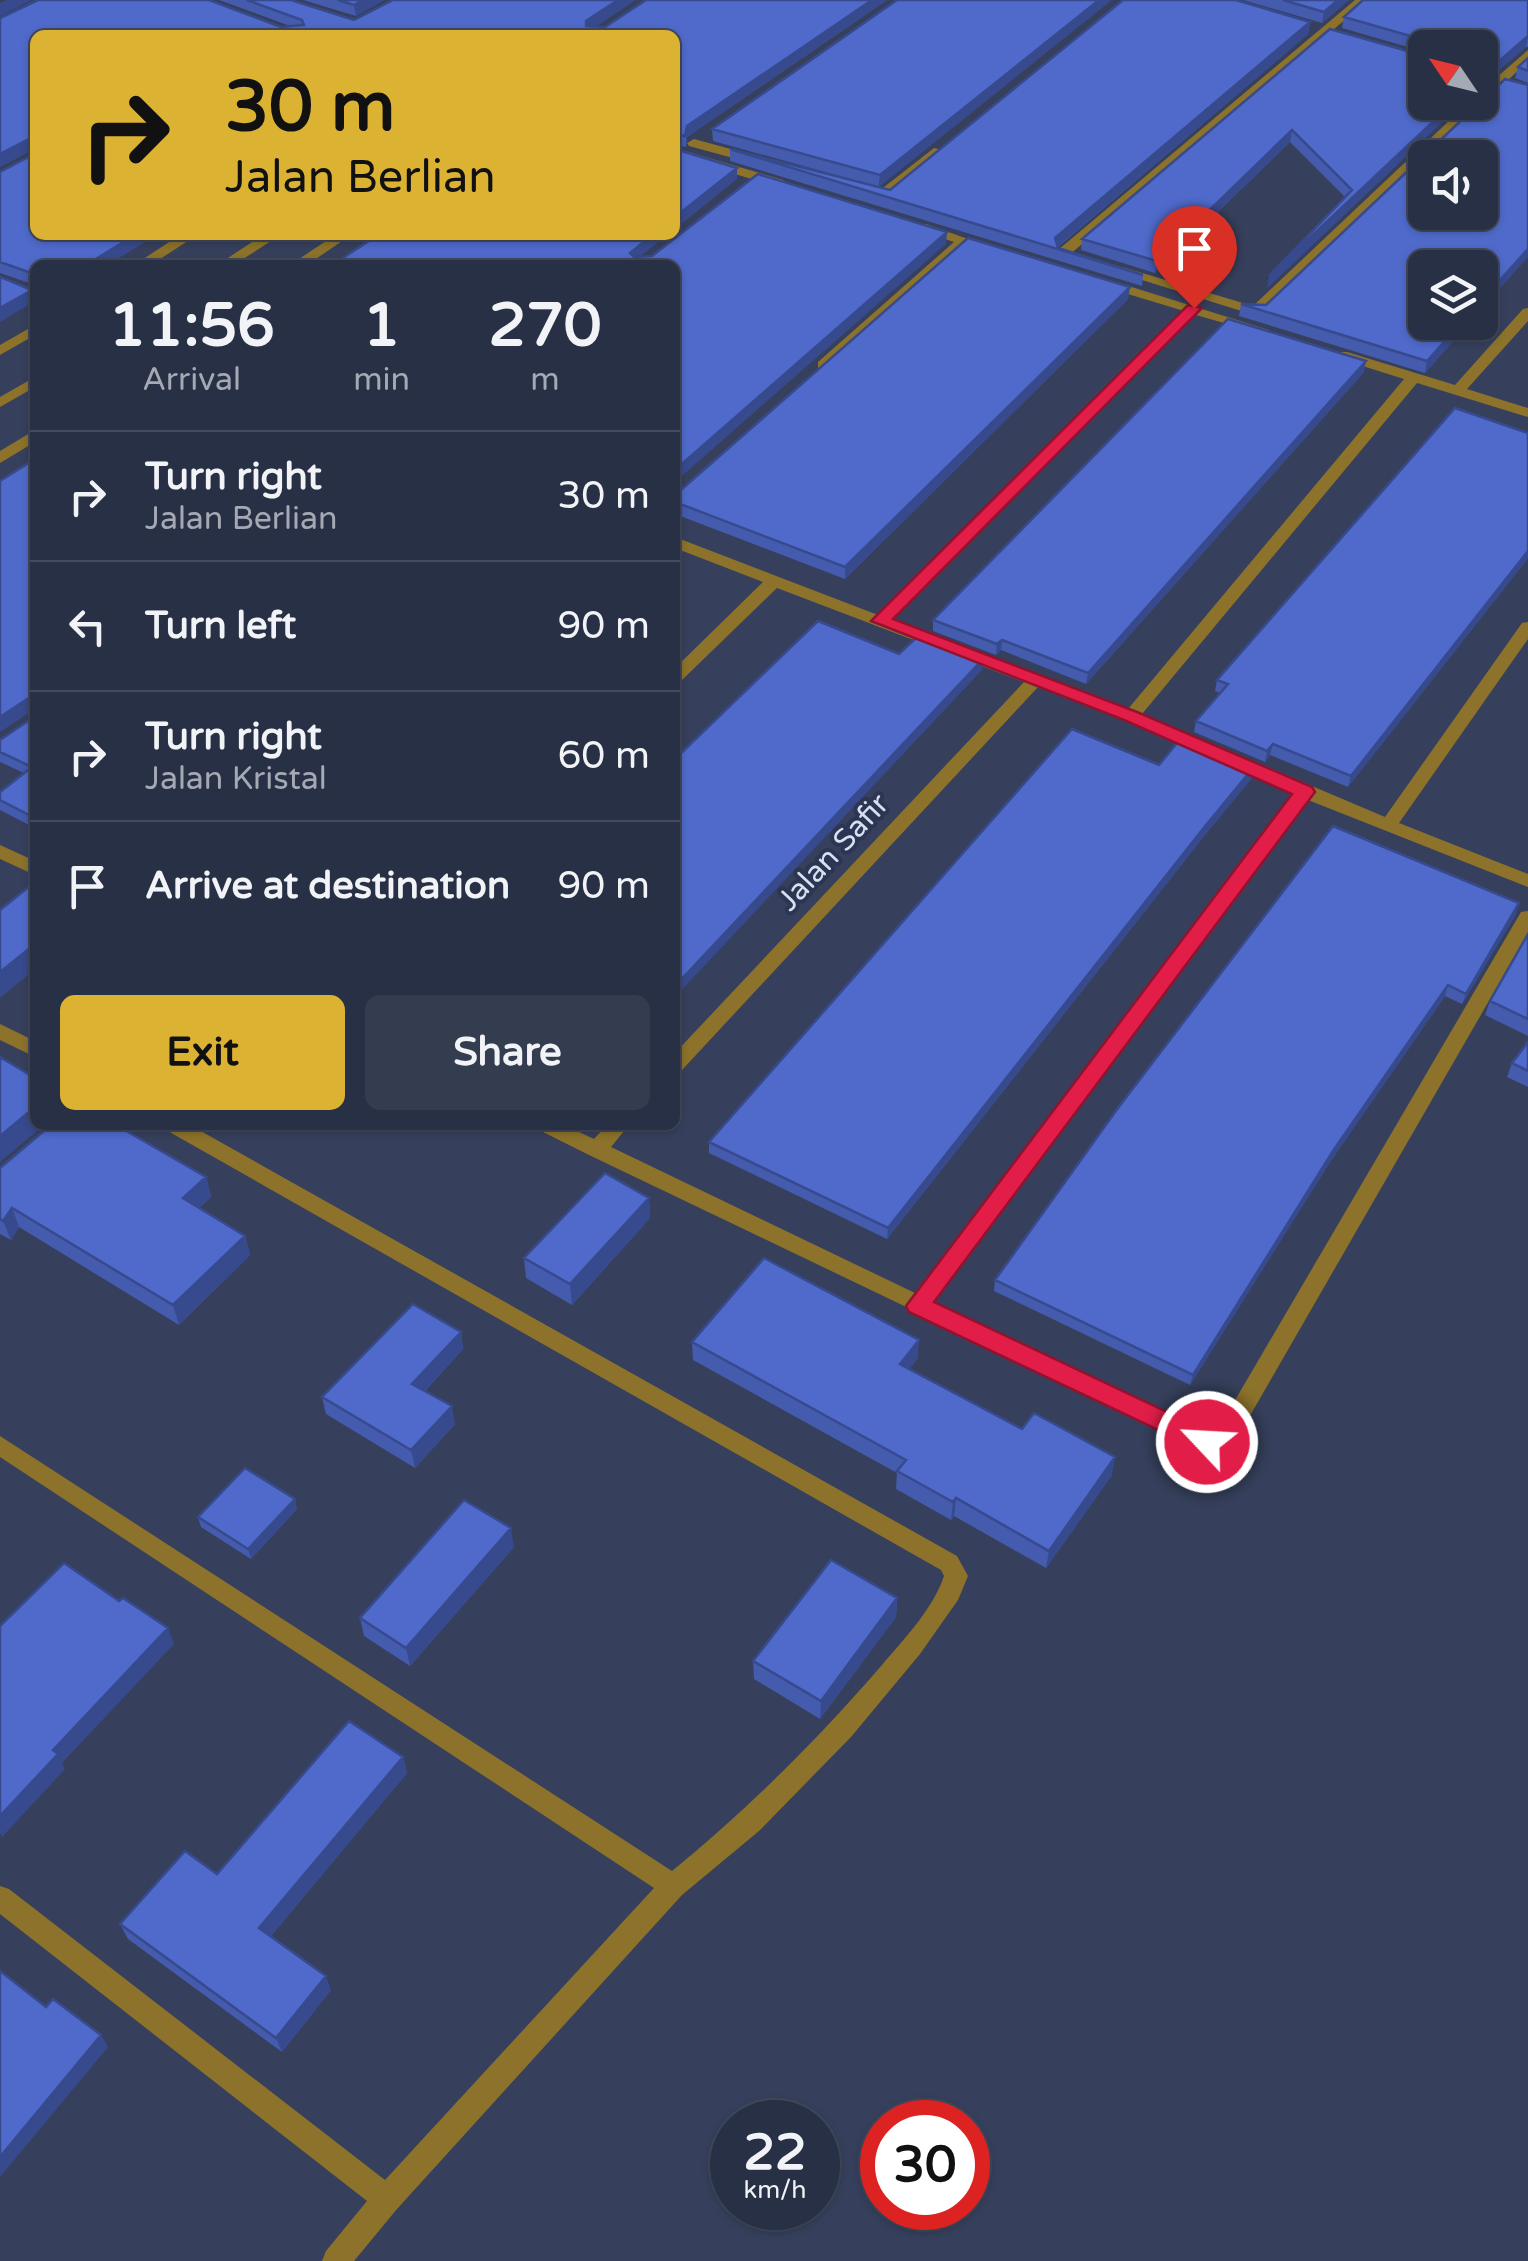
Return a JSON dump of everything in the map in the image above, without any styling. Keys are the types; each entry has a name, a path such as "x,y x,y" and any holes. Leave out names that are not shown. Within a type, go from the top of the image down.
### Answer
{"street":[{"path":"1080,258 1063,253 1362,0"},
{"path":"1308,26 1342,36"},
{"path":"1498,88 1528,54"},
{"path":"1498,81 1506,83"},
{"path":"1098,264 1256,312 1458,120"},
{"path":"710,132 694,143 788,170"},
{"path":"844,186 882,196 958,135"},
{"path":"680,154 750,181 792,188"},
{"path":"899,220 997,251"},
{"path":"149,260 182,240"},
{"path":"232,260 266,240"},
{"path":"305,260 336,240"},
{"path":"805,381 963,241"},
{"path":"1084,276 1285,337"},
{"path":"880,621 1194,308"},
{"path":"1457,392 1528,312"},
{"path":"0,350 30,332"},
{"path":"1322,349 1528,413"},
{"path":"1130,716 1413,378"},
{"path":"0,403 30,384"},
{"path":"0,458 30,438"},
{"path":"680,544 1130,716 1304,792 1528,881"},
{"path":"680,673 774,581"},
{"path":"1388,826 1528,628"},
{"name":"Jalan Safir","path":"680,1060 1035,680"},
{"path":"918,1306 1304,792"},
{"path":"0,852 30,867"},
{"path":"556,1130 1207,1442 1224,1440 1528,917"},
{"path":"0,1031 30,1047"},
{"path":"182,1130 949,1563 956,1576 950,1592 912,1648 842,1729 750,1824 673,1886 387,2199 336,2261"},
{"path":"596,1150 614,1130"},
{"path":"0,1445 673,1886"},
{"path":"0,1898 387,2199"}],"building":[{"path":"38,0 209,0 281,27 304,25 302,20 247,0 291,0 354,20 393,0 618,0 586,21 586,26 605,27 646,0 872,0 687,126 685,136 680,135 680,30 30,30 30,139 0,154 0,18"},
{"path":"897,0 1099,0 880,175 712,129"},
{"path":"1123,0 1236,0 1310,22 1055,238 1058,248 1143,275 730,149 890,190"},
{"path":"1283,0 1338,0 1324,12"},
{"path":"1363,0 1528,0 1528,36 1498,62 1498,30 1408,30 1408,35 1344,17"},
{"path":"1330,29 1408,51 1408,120 1435,120 1414,140 1408,140 1408,145 1269,276 1352,190 1292,130 1157,261 1082,239"},
{"path":"1528,58 1528,71 1518,67"},
{"path":"1505,79 1528,85 1528,249 1498,282 1498,250 1408,250 1408,340 1446,340 1427,361 1241,304 1266,305 1408,171 1408,230 1498,230 1498,140 1440,140 1462,120 1498,120 1498,86"},
{"path":"680,151 737,168 680,213"},
{"path":"30,156 30,240 127,240 94,260 30,260 30,273 0,262 0,172"},
{"path":"758,174 947,232 680,466 680,260 340,260 370,240 646,240 630,253 634,257 652,256 673,240 680,240 680,234"},
{"path":"968,238 1130,287 845,567 680,504 682,489"},
{"path":"0,277 30,289 30,291 0,308"},
{"path":"1228,319 1366,361 1088,673 1002,640 997,644 933,620"},
{"path":"1455,408 1528,433 1528,551 1351,776 1273,744 1267,751 1196,721 1228,684 1217,680"},
{"path":"30,462 30,697 0,717 0,481"},
{"path":"818,621 899,654 919,635 983,659 680,981 680,754"},
{"path":"30,720 30,766 0,752 0,740"},
{"path":"1072,729 1159,765 1182,737 1253,768 888,1228 709,1142"},
{"path":"30,769 30,815 0,800 0,792"},
{"path":"1333,826 1519,903 1466,994 1448,985 1333,1151 1193,1375 995,1280 1118,1108"},
{"path":"30,886 30,948 0,972 0,910"},
{"path":"1528,934 1528,1019 1490,1001"},
{"path":"1528,1042 1528,1071 1512,1063"},
{"path":"0,1057 30,1075 30,1111 0,1136"},
{"path":"45,1130 125,1130 206,1177 183,1198 245,1236 173,1305 12,1208 3,1221 0,1219 0,1168"},
{"path":"605,1173 649,1198 570,1284 524,1258"},
{"path":"764,1258 919,1340 900,1364 1022,1429 1034,1413 1115,1457 1049,1551 956,1498 953,1502 897,1471 906,1460 692,1342"},
{"path":"413,1304 461,1332 412,1384 452,1406 411,1450 322,1397"},
{"path":"245,1468 295,1499 248,1549 198,1517"},
{"path":"464,1500 511,1528 406,1648 360,1618"},
{"path":"831,1560 897,1598 821,1701 753,1661"},
{"path":"64,1563 119,1601 123,1598 168,1628 53,1750 58,1754 0,1816 0,1626"},
{"path":"349,1721 403,1757 259,1928 326,1976 276,2038 120,1924 185,1851 217,1874"},
{"path":"0,1971 46,2007 53,1999 101,2035 0,2157"}],"route":[{"path":"1194,308 880,621 1130,716 1304,792 918,1306 1207,1442"}]}
